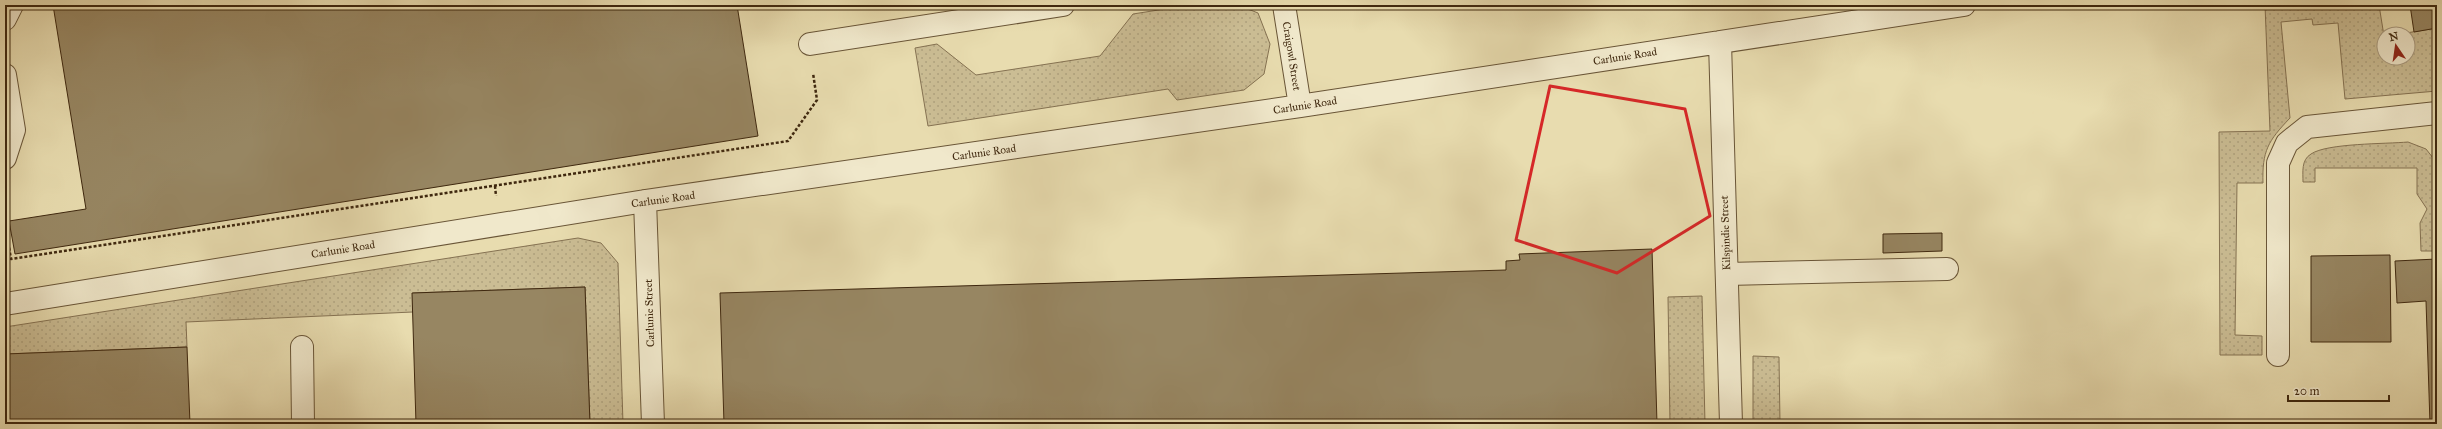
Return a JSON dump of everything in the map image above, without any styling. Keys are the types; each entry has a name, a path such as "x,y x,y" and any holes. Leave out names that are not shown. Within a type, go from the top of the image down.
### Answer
{"street":[{"path":"5,19 12,5"},
{"path":"810,44 1063,5"},
{"name":"Craigowl Street","path":"1284,5 1300,106"},
{"name":"Carlunie Road","path":"5,304 645,201 1300,106 1964,5"},
{"name":"Kilspindie Street","path":"1720,42 1731,424"},
{"path":"5,75 14,130 5,158"},
{"path":"2278,355 2278,163 2287,143 2307,127 2437,113"},
{"name":"Carlunie Street","path":"645,201 653,424"},
{"path":"1727,274 1947,269"},
{"path":"302,347 303,424"}],"path":[{"path":"5,223 11,259 788,141 817,100 810,44"}],"highlighted area":[{"path":"1550,86 1685,109 1710,216 1617,273 1516,240"}],"shaded area":[{"path":"1190,5 1238,5 1258,13 1270,44 1264,74 1244,90 1177,100 1168,89 928,126 915,48 937,44 976,75 1100,56 1133,14"},
{"path":"2265,5 2379,5 2382,26 2376,26 2376,66 2416,66 2416,31 2437,28 2437,91 2345,99 2338,23 2313,25 2312,19 2281,22 2290,118 2276,133 2265,154 2263,183 2237,183 2235,335 2262,336 2262,355 2220,355 2219,132 2270,131"},
{"path":"2408,142 2426,149 2437,163 2435,251 2421,251 2420,223 2427,209 2417,194 2417,168 2315,168 2315,182 2303,182 2304,163 2311,154 2319,150 2343,146"},
{"path":"578,238 601,243 618,263 623,424 590,424 585,287 413,293 413,312 186,322 187,347 5,354 5,327"},
{"path":"1702,296 1705,424 1670,424 1668,297"},
{"path":"1753,356 1779,357 1780,424 1753,424"}],"building":[{"path":"53,5 737,5 758,136 15,254 9,221 86,209"},
{"path":"2410,5 2437,5 2437,28 2416,32 2416,26 2413,26"},
{"path":"1942,233 1942,251 1883,253 1883,234"},
{"path":"1652,249 1657,424 724,424 720,293 1506,270 1506,261 1520,260 1519,254"},
{"path":"2390,255 2391,342 2311,342 2311,256"},
{"path":"2437,259 2437,424 2430,424 2426,301 2397,303 2395,261"},
{"path":"585,287 590,424 416,424 412,293"},
{"path":"187,347 190,424 6,424 5,354"}]}
